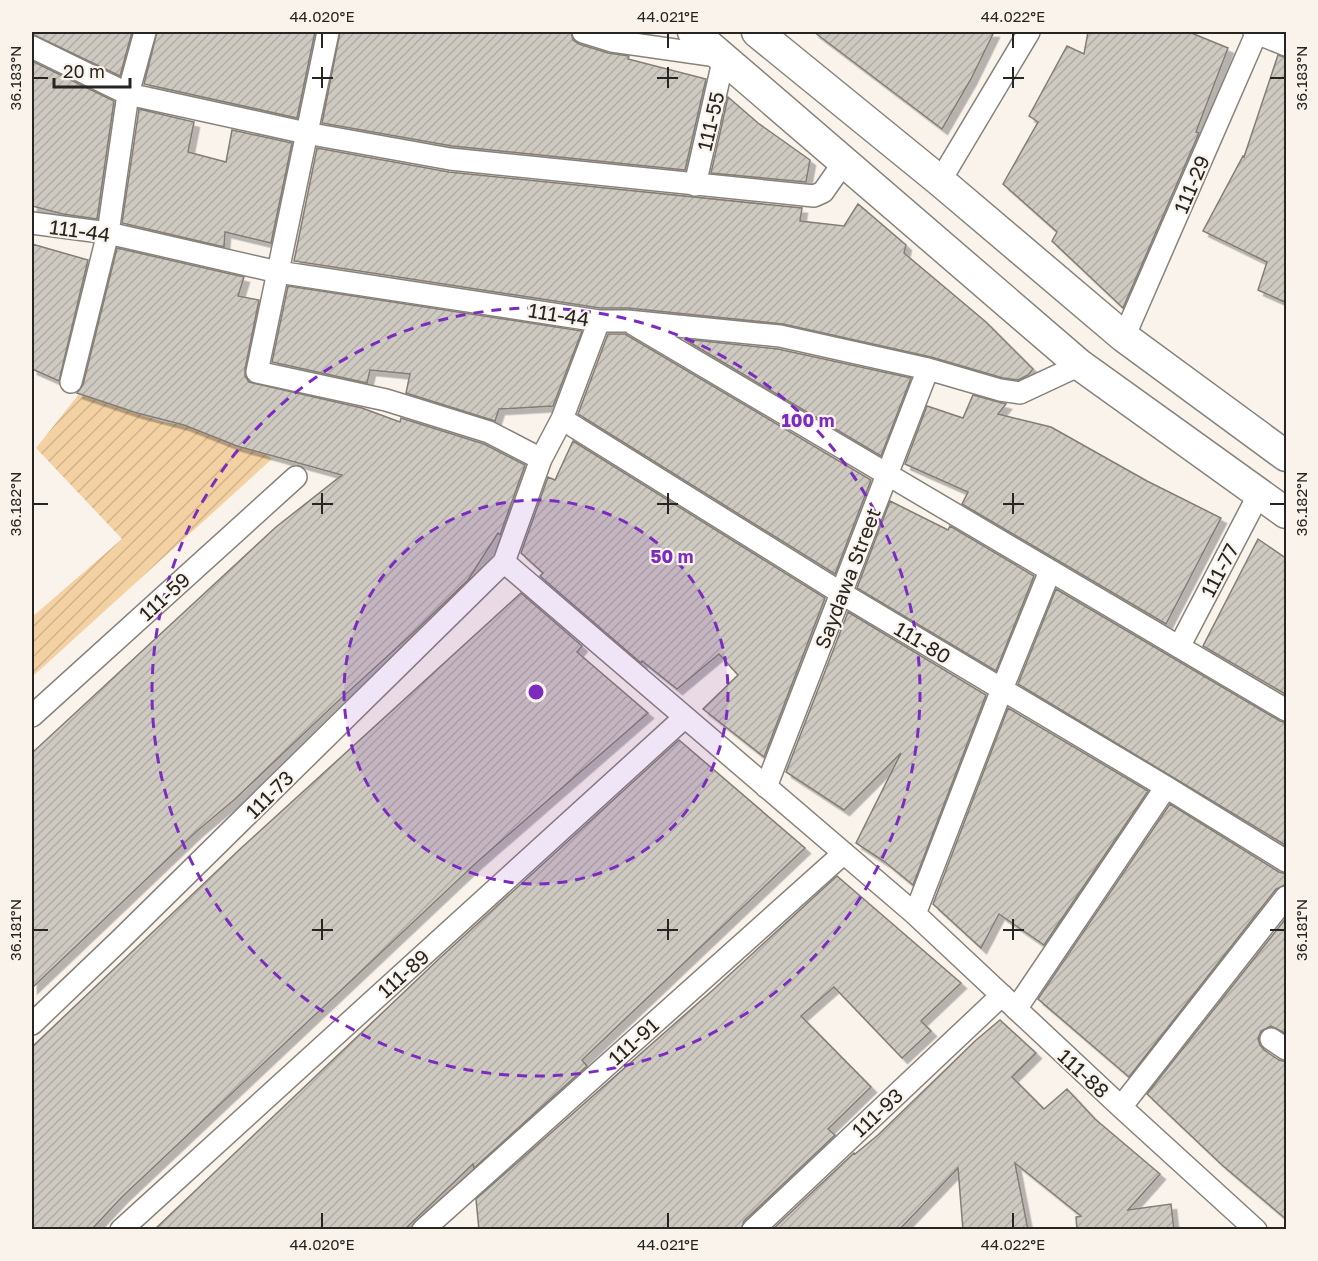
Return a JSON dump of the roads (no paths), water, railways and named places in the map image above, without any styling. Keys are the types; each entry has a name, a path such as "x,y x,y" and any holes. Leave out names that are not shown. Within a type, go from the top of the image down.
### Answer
{"street":[{"path":"71,382 108,233 128,94 145,32"},
{"path":"328,32 257,372 386,400 489,432 541,459"},
{"path":"583,32 612,41 724,57"},
{"path":"693,32 1080,365 1287,513"},
{"path":"758,32 940,181 1124,337 1285,451"},
{"path":"940,181 1029,32"},
{"path":"1256,32 1287,45"},
{"name":"111-29","path":"1124,337 1256,32"},
{"path":"32,47 128,94 306,133 450,159 813,196 823,192 844,162"},
{"name":"111-55","path":"695,185 724,57"},
{"name":"111-44","path":"32,223 108,233 278,272 599,321 627,321 780,336 928,369 1000,390 1020,393 1080,365"},
{"path":"504,562 541,459 562,419 599,321"},
{"path":"627,321 1287,710"},
{"name":"Saydawa Street","path":"766,787 928,369"},
{"name":"111-80","path":"562,419 841,593 1287,861"},
{"name":"111-59","path":"32,716 296,477"},
{"name":"111-77","path":"1179,646 1259,494"},
{"name":"111-88","path":"504,562 915,914 1256,1230"},
{"name":"111-73","path":"32,1024 504,562"},
{"path":"915,914 1050,571"},
{"name":"111-89","path":"122,1230 685,717"},
{"name":"111-93","path":"753,1230 1009,1002 1167,787"},
{"name":"111-91","path":"423,1230 844,853"},
{"path":"1121,1107 1287,897"}]}
